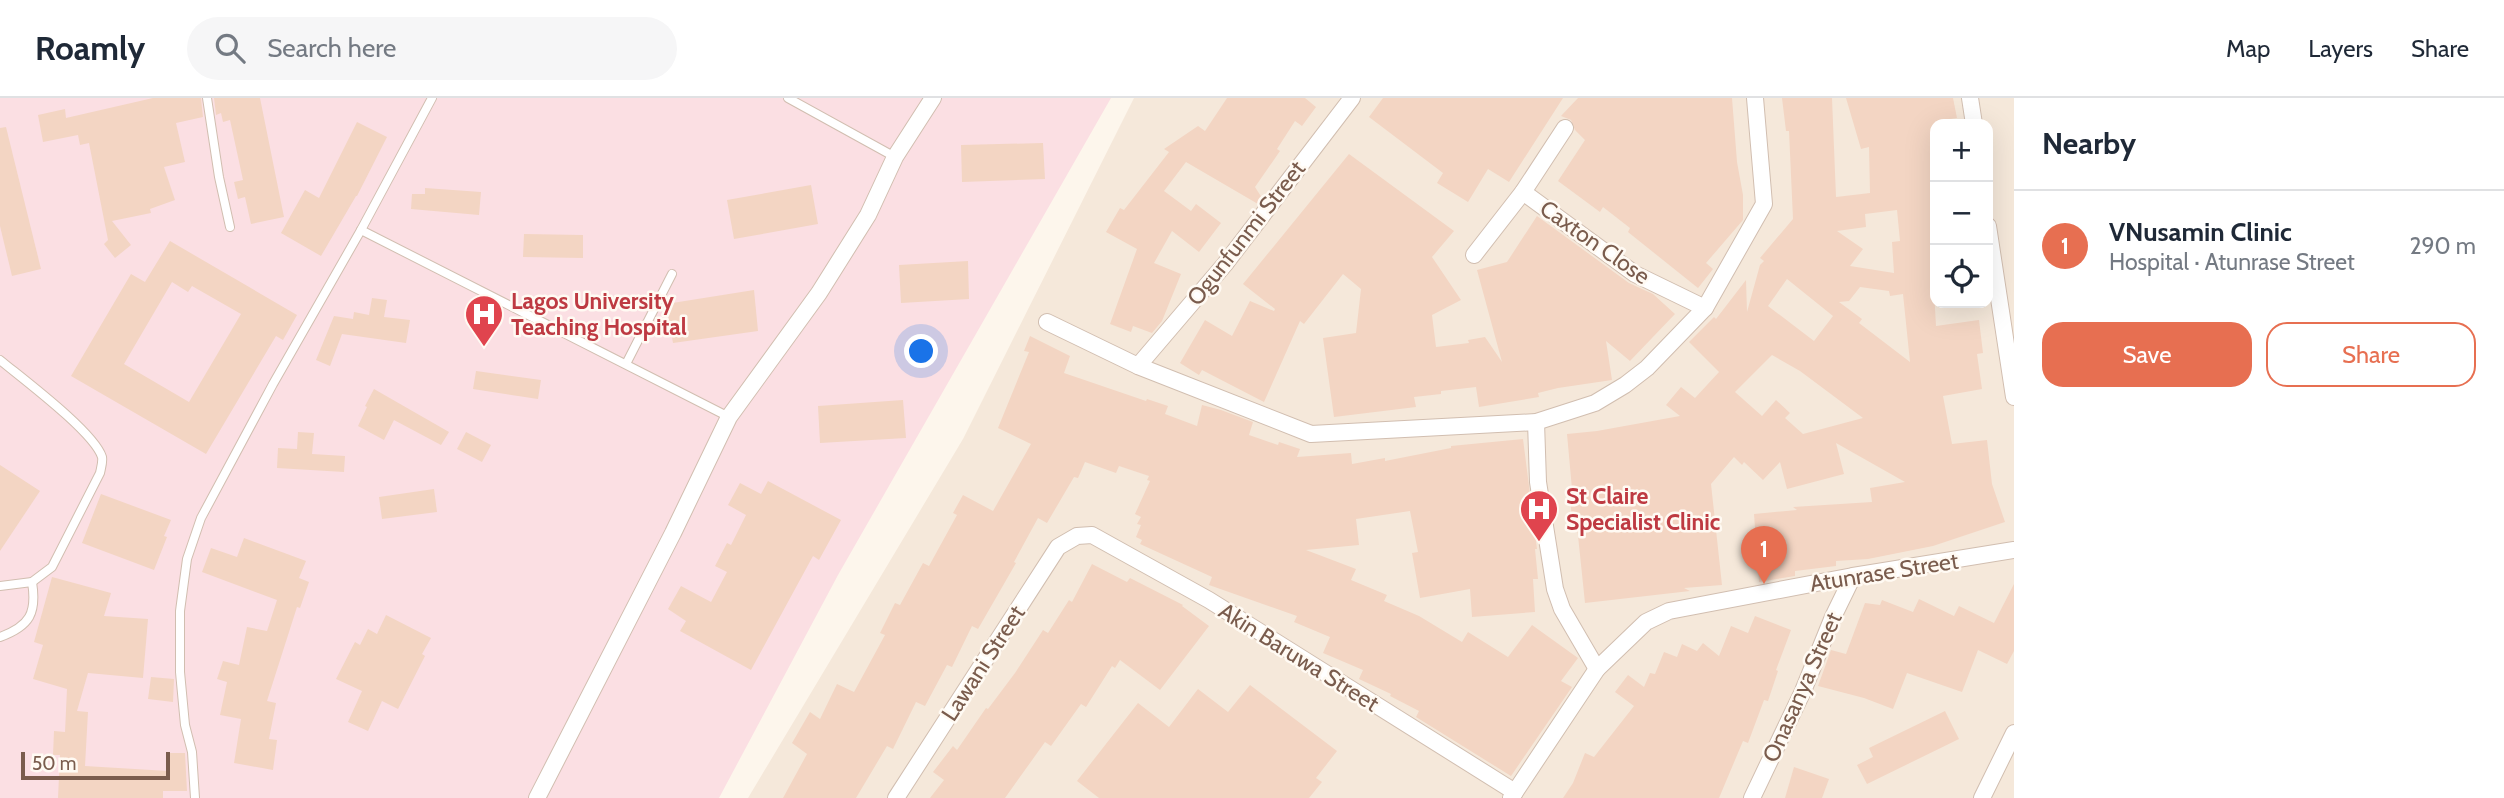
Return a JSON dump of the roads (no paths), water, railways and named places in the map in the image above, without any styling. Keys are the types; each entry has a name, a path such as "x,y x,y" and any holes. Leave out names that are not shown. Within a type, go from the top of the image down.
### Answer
{"street":[{"path":"537,798 673,533 729,417 819,293 868,215 895,157 933,98"},
{"name":"Ogunfunmi Street","path":"1138,366 1225,264 1352,98"},
{"path":"1047,322 1138,366 1311,434 1536,422 1595,403 1625,385 1647,368 1706,308 1764,204 1755,98"},
{"path":"1970,98 1973,119"},
{"name":"Caxton Close","path":"1474,255 1523,192 1565,128"},
{"name":"Caxton Close","path":"1523,192 1635,274 1706,308"},
{"path":"1991,245 2014,397"},
{"path":"1536,422 1538,482 1555,589 1562,609 1597,669"},
{"name":"Akin Baruwa Street","path":"1077,536 1093,535 1209,600 1513,795"},
{"name":"Lawani Street","path":"896,798 1058,547 1077,536"},
{"name":"Atunrase Street","path":"1513,795 1597,669 1647,622 1669,611 1853,576 2014,551"},
{"name":"Onasanya Street","path":"1752,798 1803,691 1853,576"},
{"path":"1982,798 2014,733"}],"lane":[{"path":"207,98 220,188 230,227"},
{"path":"195,798 192,752 185,725 180,672 180,611 187,559 201,518 233,456 432,98"},
{"path":"788,98 895,157"},
{"path":"361,230 729,417"},
{"path":"623,363 671,274"},
{"path":"0,360 59,408 94,444 103,459 100,473 52,567 32,582 0,586"},
{"path":"0,636 18,630 31,615 35,601 32,582"}],"place":[{"name":"Lagos University Teaching Hospital","path":"484,348"},
{"name":"St Claire Specialist Clinic","path":"1539,543"},
{"name":"VNusamin Clinic","path":"1764,584"}]}
